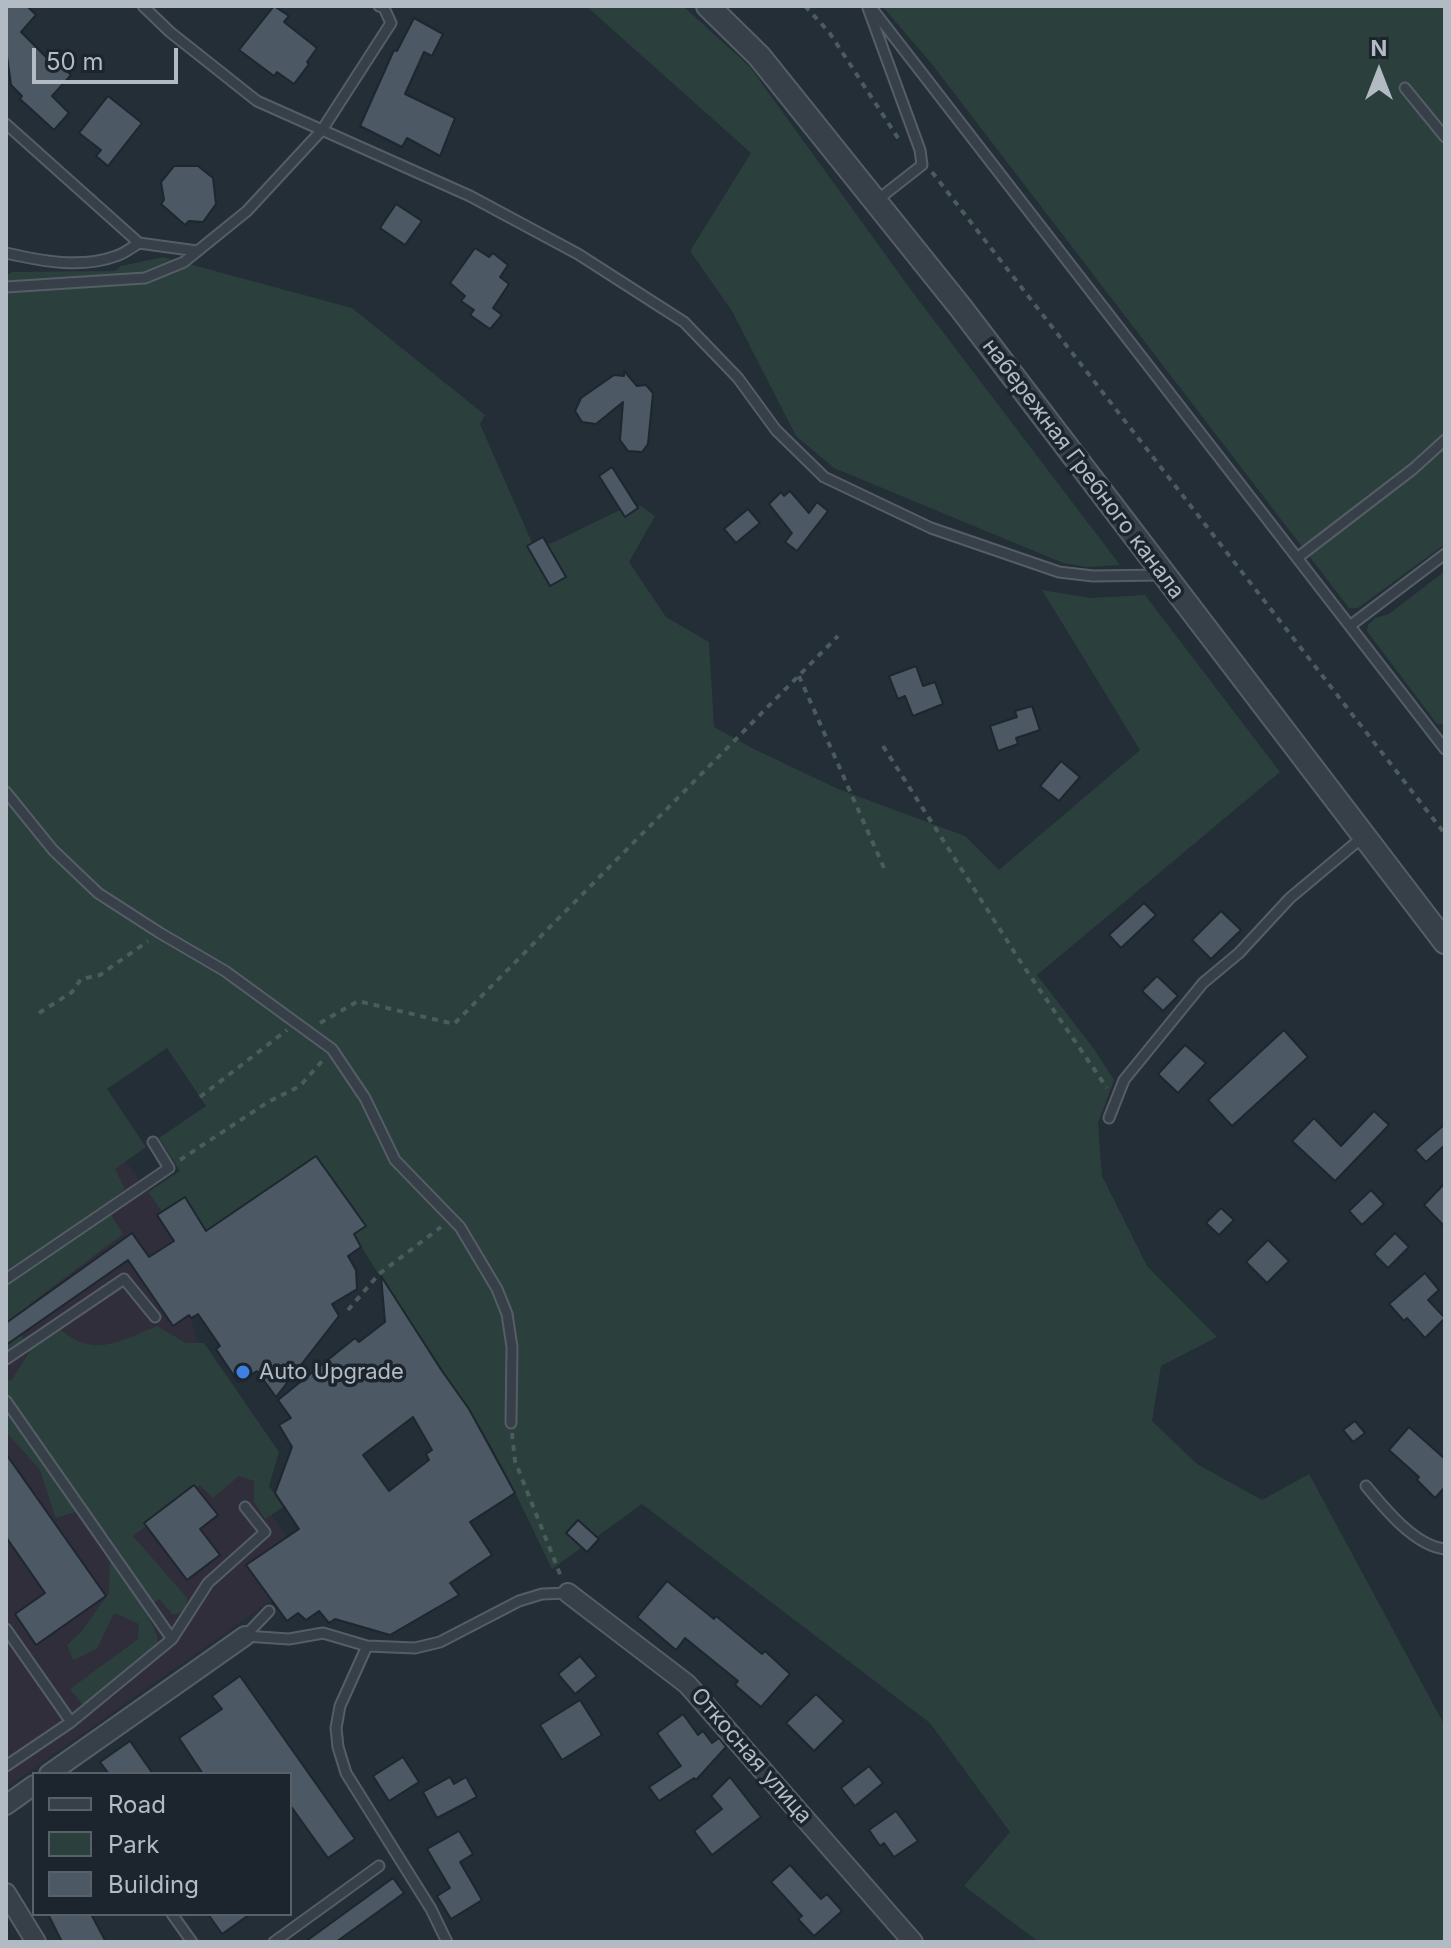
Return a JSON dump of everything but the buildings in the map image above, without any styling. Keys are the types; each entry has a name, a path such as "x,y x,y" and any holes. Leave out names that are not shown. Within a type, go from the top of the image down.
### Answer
{"street":[{"name":"набережная Гребного канала","path":"708,6 759,56 961,308 1445,942"},
{"name":"Откосная улица","path":"568,1593 687,1684 913,1942"},
{"path":"69,1768 245,1636"},
{"path":"6,1805 32,1786"},
{"path":"6,1893 36,1942"}],"lane":[{"path":"143,6 170,32 257,101 484,203 578,254 684,322 738,378 776,430 824,477 931,528 1059,572 1093,576 1164,575"},
{"path":"6,287 145,278 184,262 247,211 322,130 391,23 384,8 379,6"},
{"path":"869,6 920,150 922,165 876,201"},
{"path":"869,6 1445,749"},
{"path":"1405,88 1445,137"},
{"path":"6,124 139,243 197,251"},
{"path":"6,253 46,262 88,261 117,256 139,243"},
{"path":"1297,558 1413,469 1445,440"},
{"path":"1351,625 1445,554"},
{"path":"6,792 53,850 98,893 225,971 332,1049 365,1098 395,1160 460,1227 497,1289 507,1314 512,1347 511,1423"},
{"path":"1109,1118 1124,1080 1203,983 1239,953 1290,898 1364,836"},
{"path":"6,1279 169,1168 153,1142"},
{"path":"6,1359 124,1279 155,1317"},
{"path":"6,1401 172,1639"},
{"path":"1366,1486 1387,1512 1428,1545 1445,1549"},
{"path":"6,1766 71,1722 172,1639 208,1583 265,1532 245,1507"},
{"path":"245,1636 289,1639 323,1633 367,1646 415,1648 440,1642 519,1601 542,1594 568,1593"},
{"path":"245,1636 269,1611"},
{"path":"6,1629 71,1722"},
{"path":"367,1646 340,1706 336,1728 338,1747 346,1773 431,1909 447,1942"},
{"path":"274,1942 379,1866"},
{"path":"173,1916 192,1942"}],"path":[{"path":"805,6 829,32 910,155 933,172 1445,834"},
{"path":"307,1030 358,1001 454,1024 838,636"},
{"path":"799,676 884,868"},
{"path":"883,746 1022,964 1115,1100"},
{"path":"39,1013 72,992 81,979 100,975 160,933"},
{"path":"200,1097 297,1023"},
{"path":"169,1168 268,1102 300,1086 332,1049"},
{"path":"348,1310 379,1274 452,1219"},
{"path":"511,1423 515,1461 568,1593"}],"shaded area":[{"path":"6,992 162,1212 174,1241 149,1257 191,1318 200,1351 272,1457 259,1496 287,1537 247,1565 272,1600 6,1788"}],"green space":[{"path":"586,6 683,6 750,67 911,290 1120,565 1087,567 1063,563 834,468 796,436 732,311 690,251 751,153"},
{"path":"882,6 1445,6 1445,544 1358,608 1349,608 931,63"},
{"path":"163,257 352,308 485,415 480,424 533,545 552,543 628,506 641,506 655,516 629,562 666,617 709,642 714,727 838,789 965,836 999,870 1140,750 1042,590 1090,598 1145,595 1280,772 1037,975 1114,1080 1098,1123 1102,1176 1147,1266 1217,1337 1161,1366 1152,1421 1197,1464 1262,1500 1309,1474 1445,1726 1445,1942 1039,1942 964,1886 1010,1832 930,1723 642,1504 552,1569 490,1444 367,1256 354,1234 365,1226 316,1156 206,1231 185,1197 162,1212 148,1192 180,1171 159,1138 206,1106 167,1048 107,1089 146,1147 115,1169 125,1189 105,1205 123,1234 30,1304 15,1328 24,1339 52,1322 79,1341 103,1345 157,1326 186,1343 204,1343 279,1452 269,1486 283,1507 265,1519 254,1502 254,1481 239,1476 213,1498 200,1485 133,1536 187,1598 186,1611 173,1615 159,1599 145,1610 158,1642 155,1655 148,1664 83,1705 70,1689 138,1639 139,1624 114,1613 97,1649 73,1660 67,1645 81,1632 109,1593 110,1537 85,1509 56,1518 40,1470 6,1432 6,1379 11,1381 30,1351 19,1345 6,1354 6,275 12,272 115,271 121,266"},
{"path":"1445,571 1445,724 1437,724 1367,631 1375,618 1389,614"}],"place":[{"name":"Auto Upgrade","path":"243,1372"}]}
